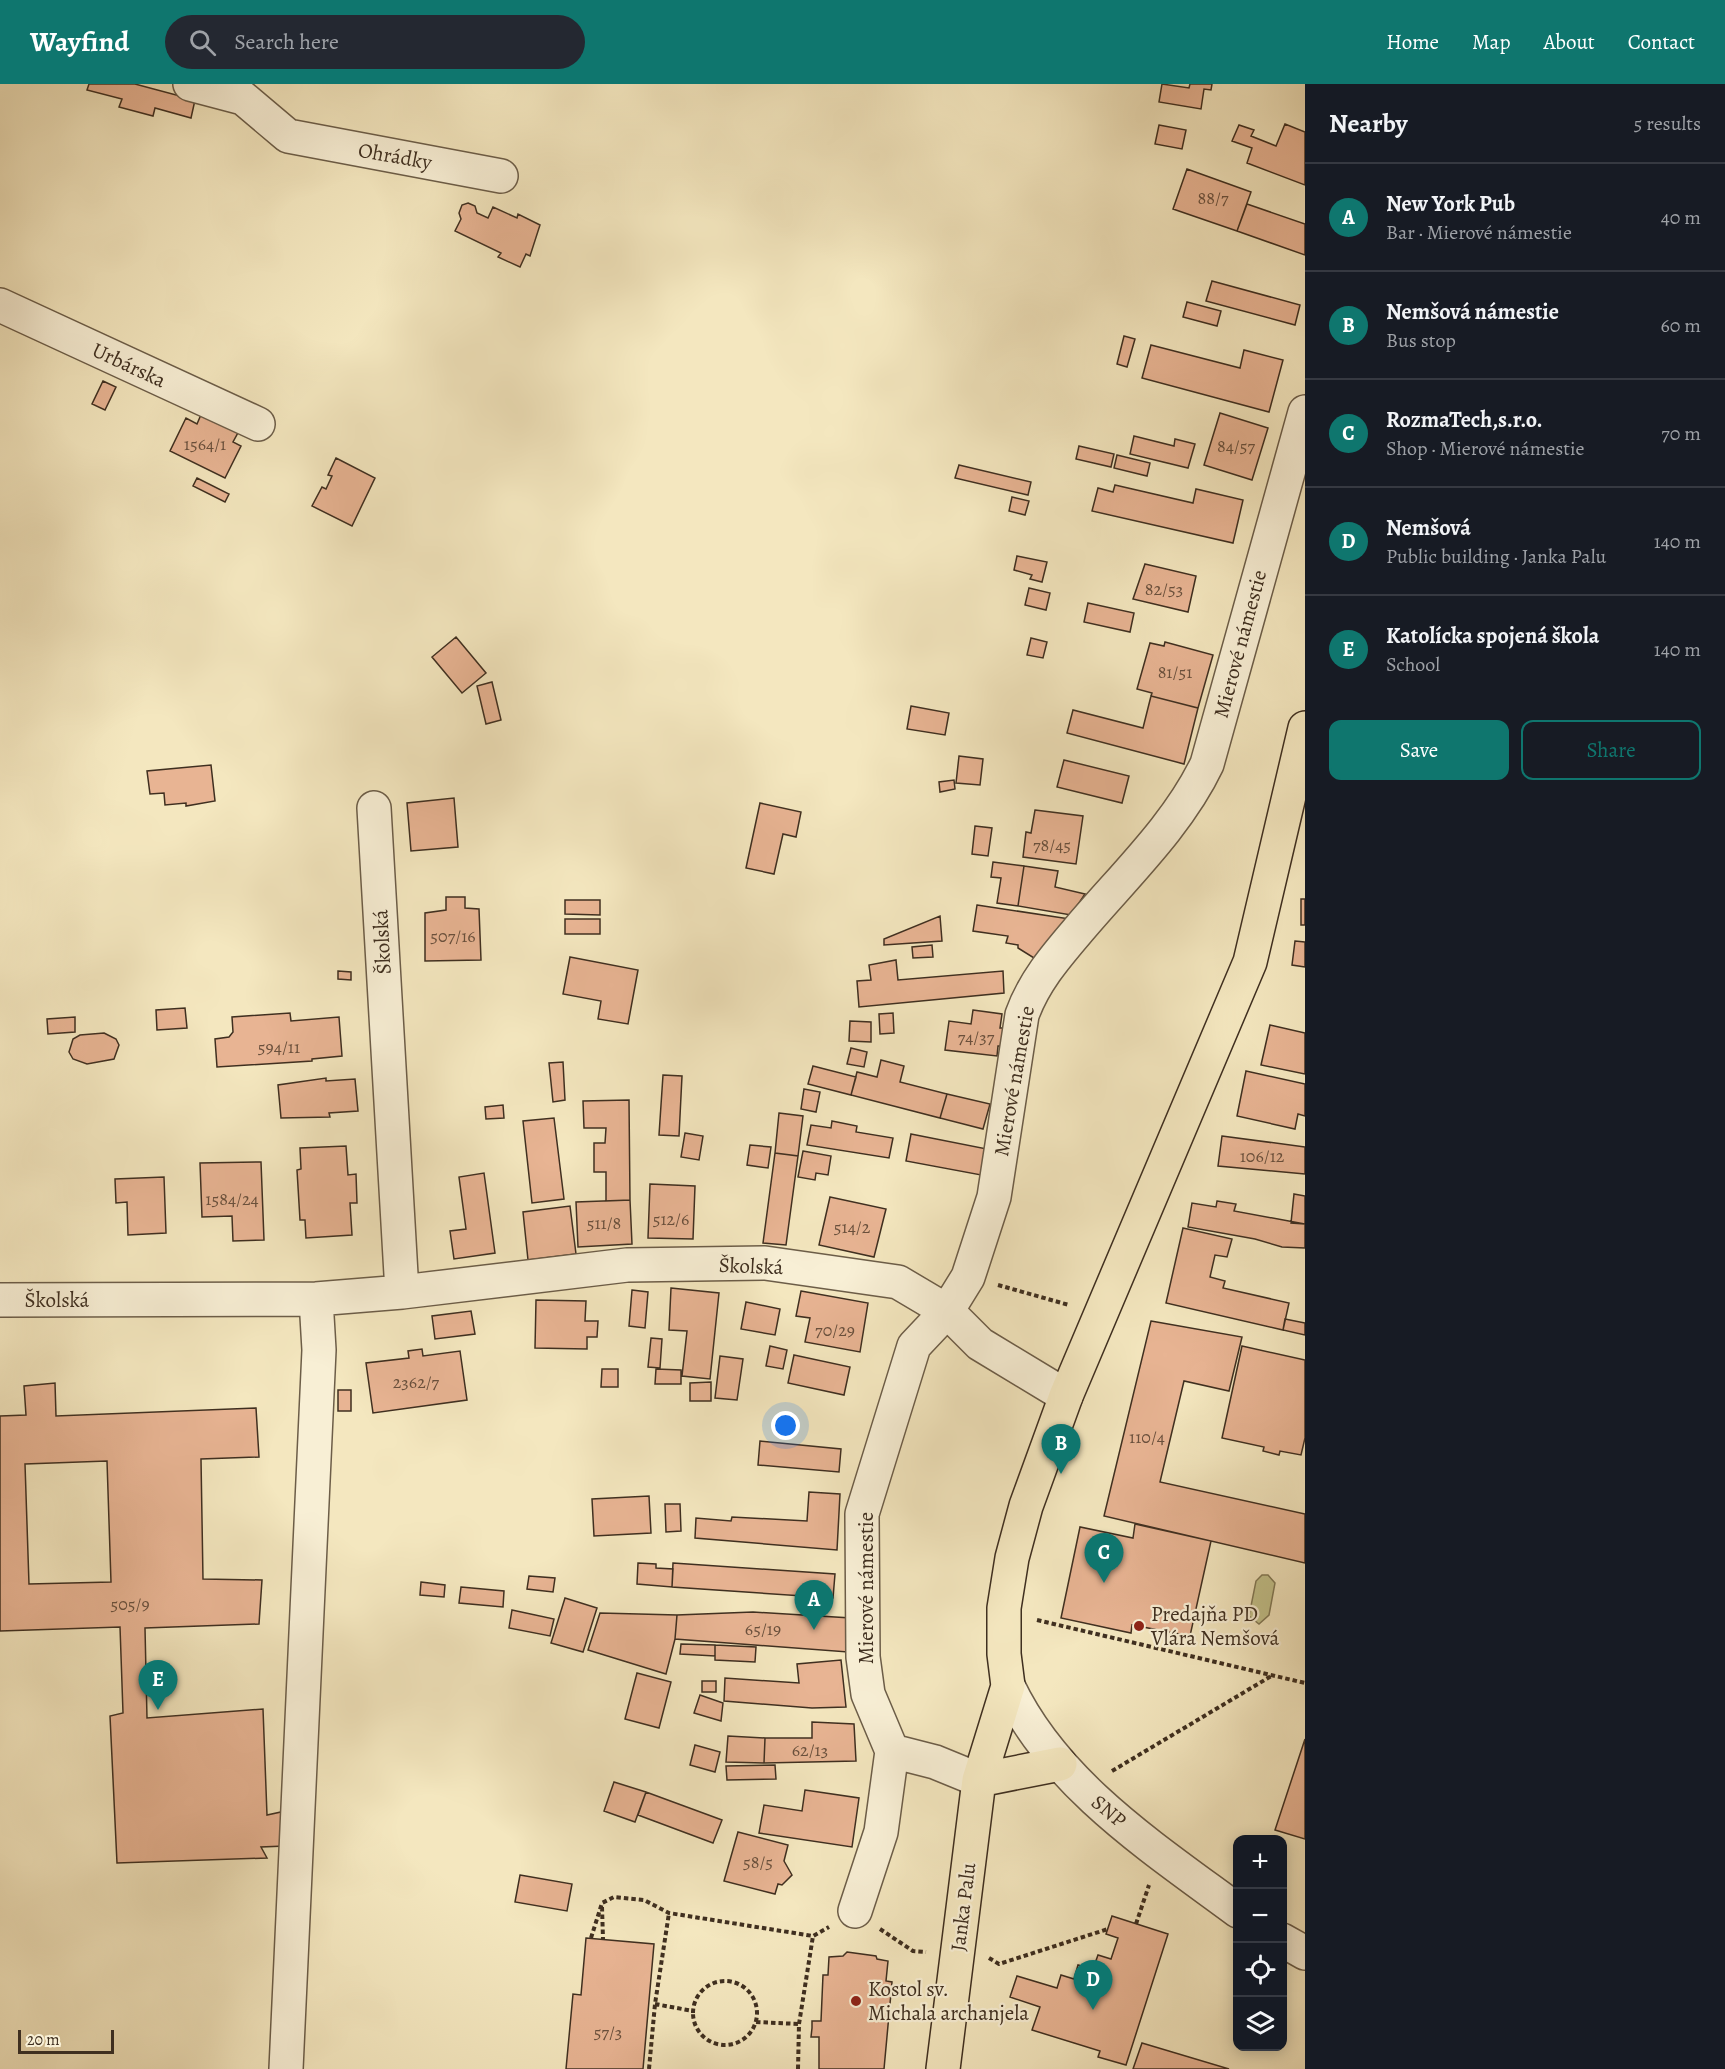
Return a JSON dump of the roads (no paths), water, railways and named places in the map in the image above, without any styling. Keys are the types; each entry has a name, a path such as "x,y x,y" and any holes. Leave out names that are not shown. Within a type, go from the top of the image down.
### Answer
{"main road":[{"path":"1060,1764 979,1780 1008,1686 1004,1654 1004,1608 1012,1558 1026,1506 1066,1396 1250,962 1305,728"},
{"name":"Janka Palu","path":"943,2069 979,1780"}],"street":[{"name":"Ohrádky","path":"190,84 243,98 288,136 501,176"},
{"name":"Urbárska","path":"0,306 258,424"},
{"name":"Mierové námestie","path":"855,1911 881,1832 887,1741 868,1694 863,1657 862,1514 914,1346 946,1311 968,1277 993,1197 1022,1015 1029,997 1055,957 1160,833 1202,775 1207,764 1298,462 1305,412"},
{"name":"Školská","path":"374,808 402,1293"},
{"name":"Školská","path":"0,1300 316,1299 402,1293 627,1265 765,1263 898,1282 946,1311 980,1344 1066,1396"},
{"path":"286,2069 318,1362 316,1299"},
{"name":"SNP","path":"1008,1686 1020,1713 1060,1764 1087,1792 1160,1853 1233,1907"},
{"path":"887,1741 979,1780"},
{"path":"1287,1943 1305,1953"}],"place":[{"name":"Nemšová námestie","path":"1061,1474"},
{"name":"RozmaTech,s.r.o.","path":"1104,1583"},
{"name":"Predajňa PD Vlára Nemšová","path":"1139,1626"},
{"name":"New York Pub","path":"814,1630"},
{"name":"Katolícka spojená škola","path":"158,1710"},
{"name":"Kostol sv. Michala archanjela","path":"856,2001"},
{"name":"Nemšová","path":"1093,2010"}]}
